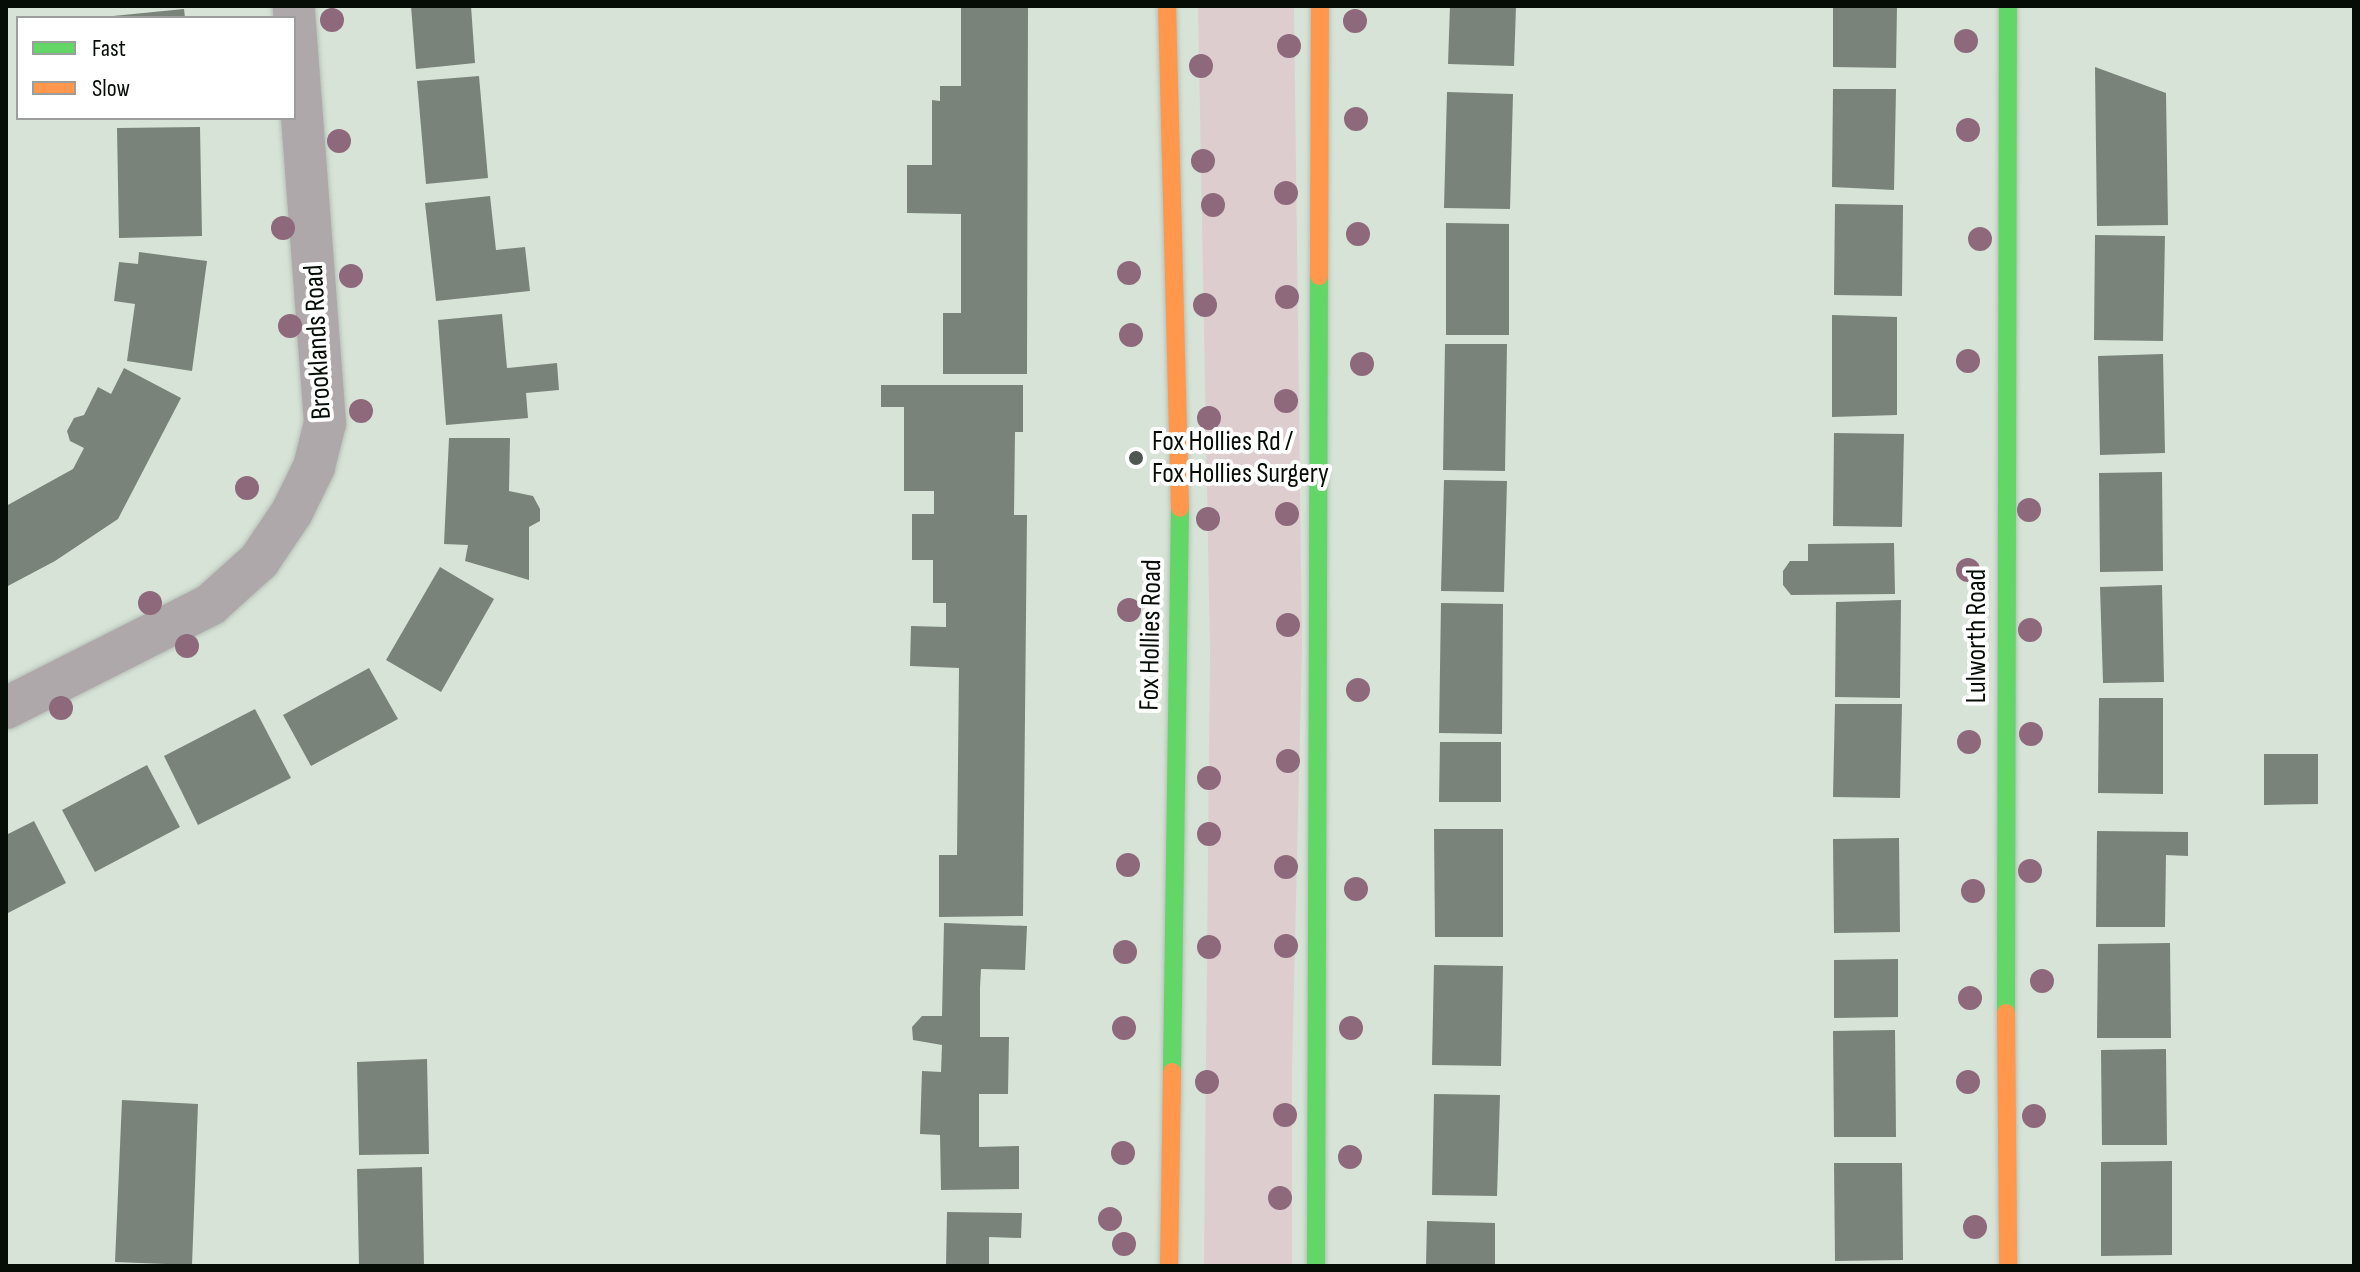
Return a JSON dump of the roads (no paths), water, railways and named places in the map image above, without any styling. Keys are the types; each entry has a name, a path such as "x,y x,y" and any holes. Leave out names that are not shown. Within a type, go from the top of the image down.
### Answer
{"main road":[{"name":"Fox Hollies Road","path":"1167,6 1181,555 1169,1266"},
{"path":"1316,1266 1320,6"},
{"name":"Lulworth Road","path":"2008,6 2004,824 2008,1266"}],"street":[{"name":"Brooklands Road","path":"6,708 210,605 259,561 292,512 314,467 325,423 296,33"}],"place":[{"name":"Fox Hollies Rd / Fox Hollies Surgery","path":"1136,458"}]}
